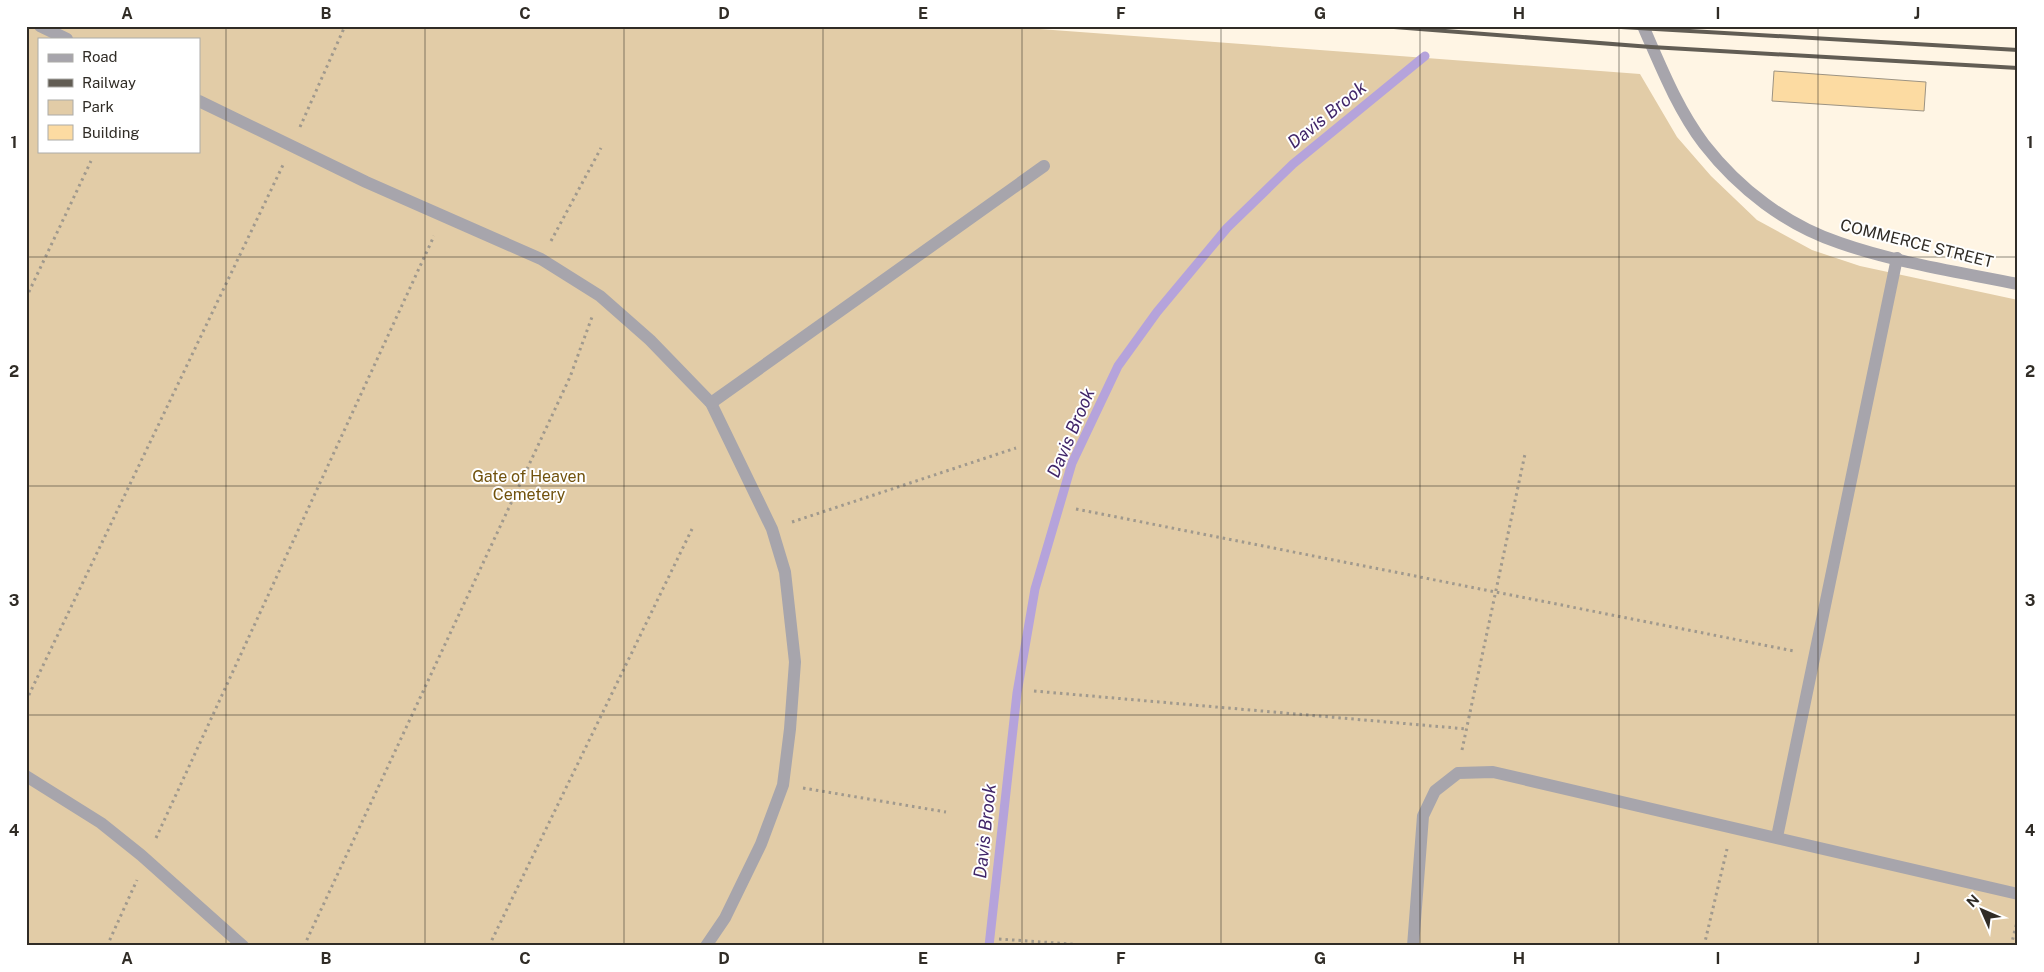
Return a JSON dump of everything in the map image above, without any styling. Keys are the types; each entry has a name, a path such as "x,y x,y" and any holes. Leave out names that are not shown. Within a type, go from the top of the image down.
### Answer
{"street":[{"path":"40,26 65,38"},
{"name":"COMMERCE STREET","path":"1643,26 1665,80 1703,143 1734,178 1770,208 1840,243 1897,258 2018,284"},
{"path":"200,101 292,147 541,259 600,296 650,340 711,404 772,528 785,572 795,662 790,729 783,785 761,844 725,918 706,946"},
{"path":"711,404 1044,166"},
{"path":"1777,837 1897,258"},
{"path":"1413,946 1423,816 1435,791 1458,773 1493,772 1732,830 1777,837 2018,894"},
{"path":"26,776 101,823 243,946"}],"path":[{"path":"26,701 265,208 345,26"},
{"path":"541,259 601,148"},
{"path":"26,298 91,161"},
{"path":"107,946 444,214"},
{"path":"304,946 570,377 600,296"},
{"path":"772,528 1016,448"},
{"path":"1458,773 1525,454"},
{"path":"1076,509 1814,655"},
{"path":"489,946 692,529"},
{"path":"1034,691 1467,729"},
{"path":"783,785 946,812"},
{"path":"1704,946 1732,830"},
{"path":"2011,946 2018,918"},
{"path":"999,939 1098,946"}],"green space":[{"name":"Gate of Heaven Cemetery","path":"26,26 1001,26 1640,74 1677,137 1711,176 1757,220 1812,250 1860,266 2018,300 2018,946 26,946"}],"building":[{"path":"1774,71 1926,82 1924,111 1772,101"}],"waterway":[{"name":"Davis Brook","path":"989,946 1017,693 1035,589 1072,463 1118,366 1157,312 1227,228 1293,164 1425,56"}],"railway":[{"path":"1381,26 1651,47 2018,68"},
{"path":"1604,26 2018,50"}]}
